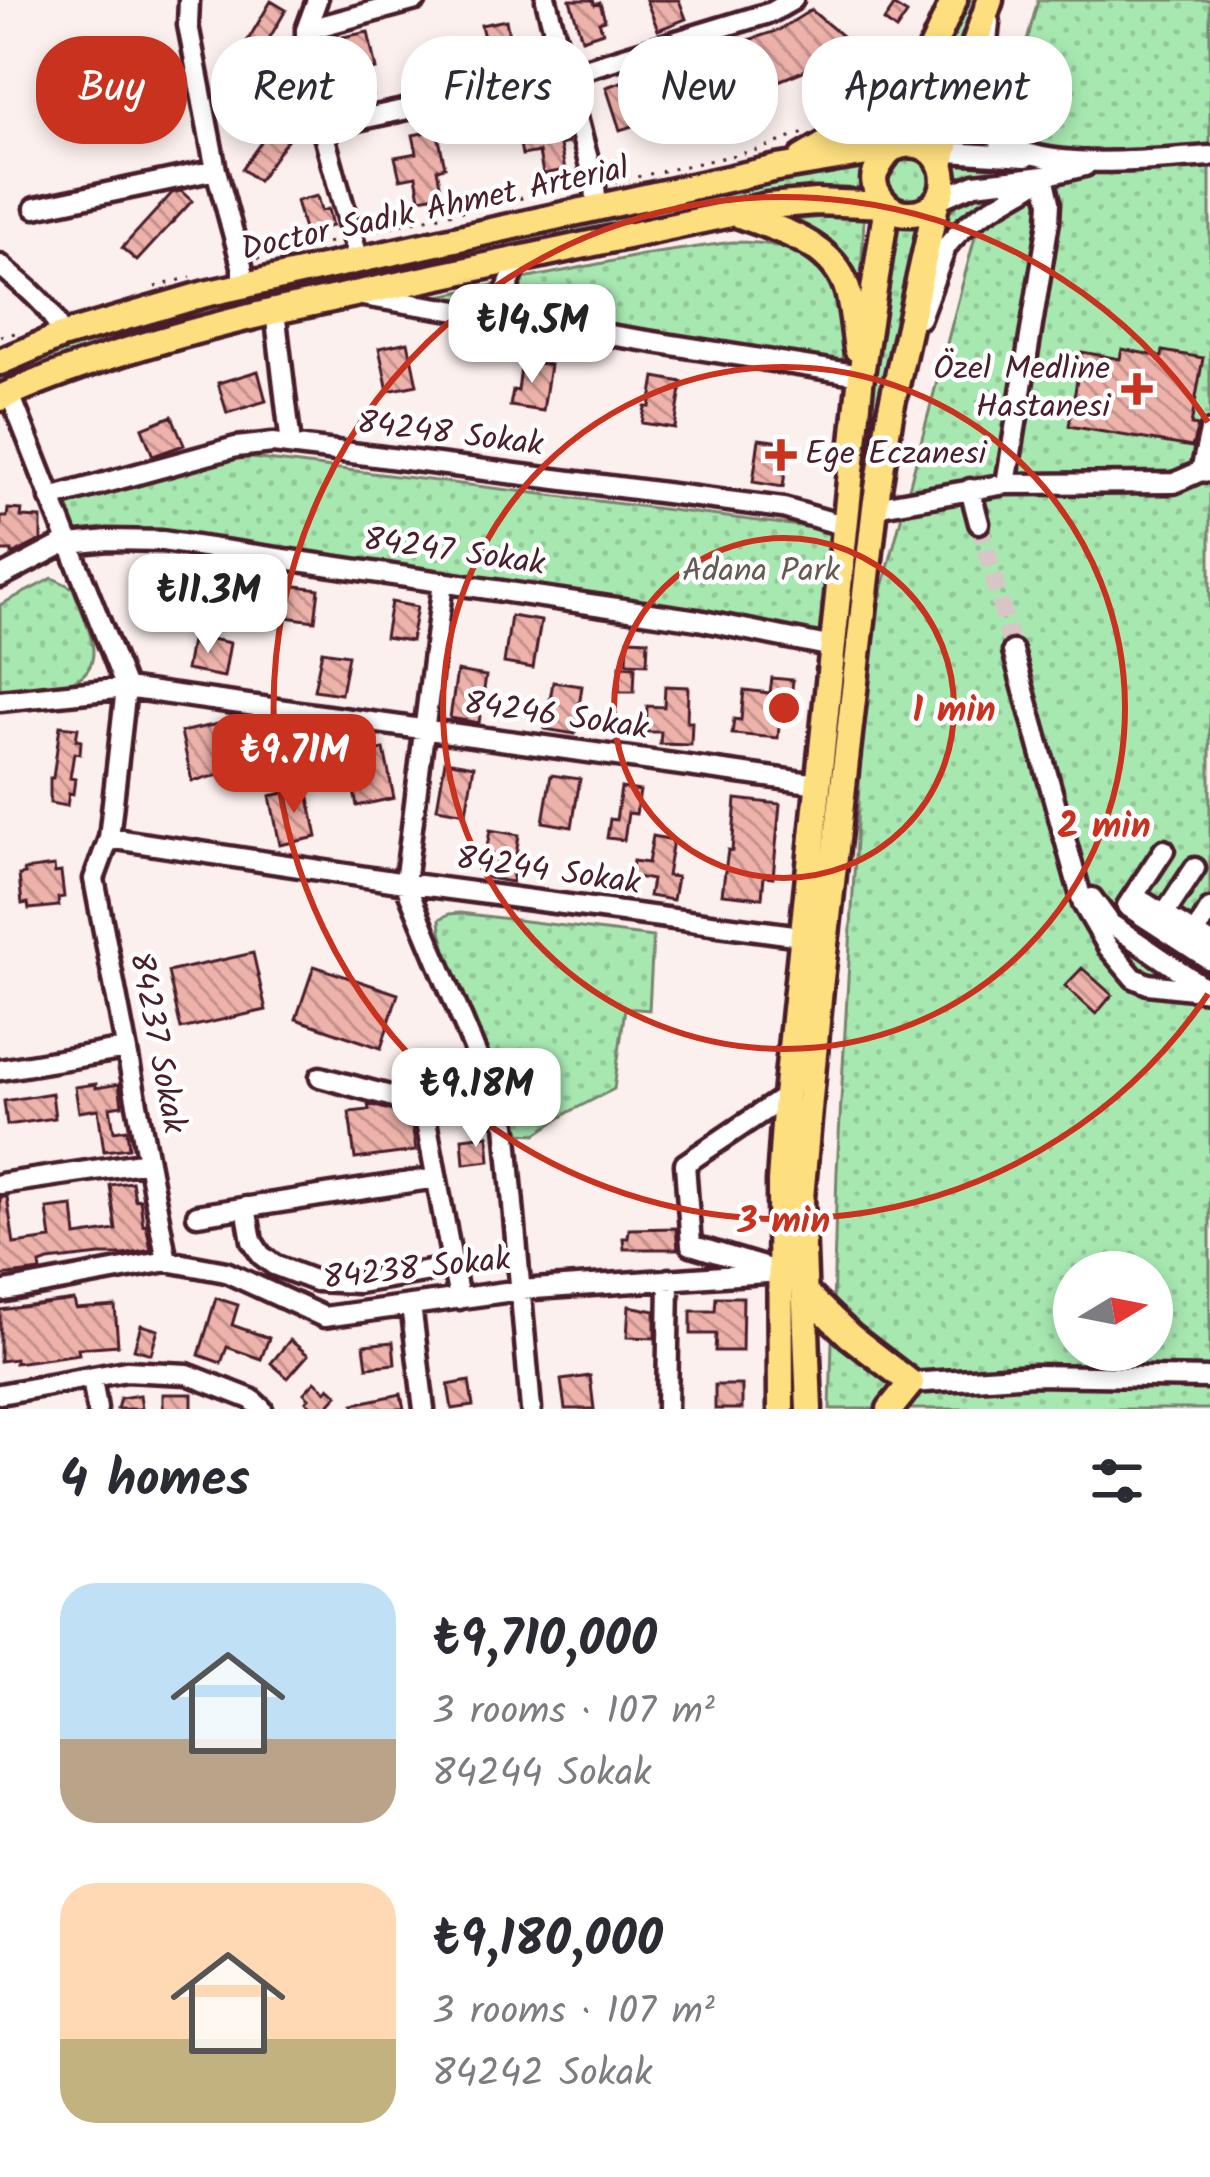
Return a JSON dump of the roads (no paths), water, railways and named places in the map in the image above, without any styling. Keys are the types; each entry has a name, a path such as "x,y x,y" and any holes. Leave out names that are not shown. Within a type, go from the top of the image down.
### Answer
{"main road":[{"path":"939,36 955,0"},
{"path":"808,1409 801,1198 875,507 891,408 944,183 938,156 991,0"},
{"path":"791,165 826,144"},
{"path":"894,144 875,176 876,188 887,205 913,214 938,200"},
{"path":"892,149 913,144 938,156"},
{"name":"Doctor Sadık Ahmet Arterial","path":"0,362 61,336 171,303 359,261 592,198 892,149"},
{"path":"781,1409 780,1182 786,1096 861,375 887,205"},
{"name":"Doctor Sadık Ahmet Arterial","path":"5,396 198,330 275,311 769,206 887,205"},
{"path":"735,213 797,236 835,266 847,288 861,375"},
{"path":"805,1293 850,1336 911,1383 890,1409"}],"street":[{"path":"189,0 188,25 216,170 242,266 242,286"},
{"path":"306,36 317,0"},
{"path":"306,29 416,0"},
{"path":"546,0 555,36"},
{"path":"594,66 772,13 793,0"},
{"path":"991,0 985,65 987,121 992,132 1041,167 1050,202 1006,484"},
{"path":"325,144 359,261"},
{"path":"584,144 595,186 592,198"},
{"path":"938,156 1041,167"},
{"path":"938,200 975,184 1041,167 1210,156"},
{"path":"910,331 920,319 953,238 1041,167"},
{"path":"34,208 216,170"},
{"path":"495,319 519,260"},
{"path":"0,265 43,304 57,321 61,336"},
{"path":"355,295 861,375"},
{"path":"275,311 291,445"},
{"path":"5,396 71,545 126,688 109,838"},
{"path":"875,507 1006,484 1174,482 1206,472 1210,431"},
{"name":"84248 Sokak","path":"50,498 236,447 273,443 783,508 846,526"},
{"path":"970,489 979,523"},
{"name":"84247 Sokak","path":"0,577 61,545 162,541 698,620 833,647"},
{"path":"443,582 405,883 506,1125 531,1409"},
{"path":"1013,651 1083,904 1130,974 1148,984 1209,991"},
{"name":"84246 Sokak","path":"0,701 126,688 818,784"},
{"name":"84244 Sokak","path":"109,838 801,936"},
{"name":"84237 Sokak","path":"109,838 94,879 167,1261"},
{"path":"1164,850 1127,906 1210,960"},
{"path":"1071,856 1090,896 1111,924 1209,991"},
{"path":"1164,915 1195,868"},
{"path":"1134,896 1202,938 1210,909"},
{"path":"0,1070 127,1049"},
{"path":"320,1077 423,1105 459,1299"},
{"path":"780,1272 691,1245 685,1164 786,1096"},
{"path":"0,1184 148,1162"},
{"path":"197,1215 436,1178"},
{"path":"246,1207 252,1241 261,1255 316,1281 358,1282 453,1267"},
{"name":"84238 Sokak","path":"0,1292 167,1261 226,1272 324,1317 520,1290 780,1272"},
{"path":"667,1409 669,1279"},
{"path":"411,1305 424,1409"},
{"path":"0,1394 126,1371 187,1374 251,1399 262,1409"},
{"path":"911,1383 1033,1375 1210,1378"},
{"path":"92,1378 98,1409"}],"tunnel":[{"path":"979,523 1013,651"}],"place":[{"name":"Özel Medline Hastanesi","path":"1137,389"},
{"name":"Ege Eczanesi","path":"781,455"}],"park label":[{"name":"Adana Park","path":"761,572"}]}
